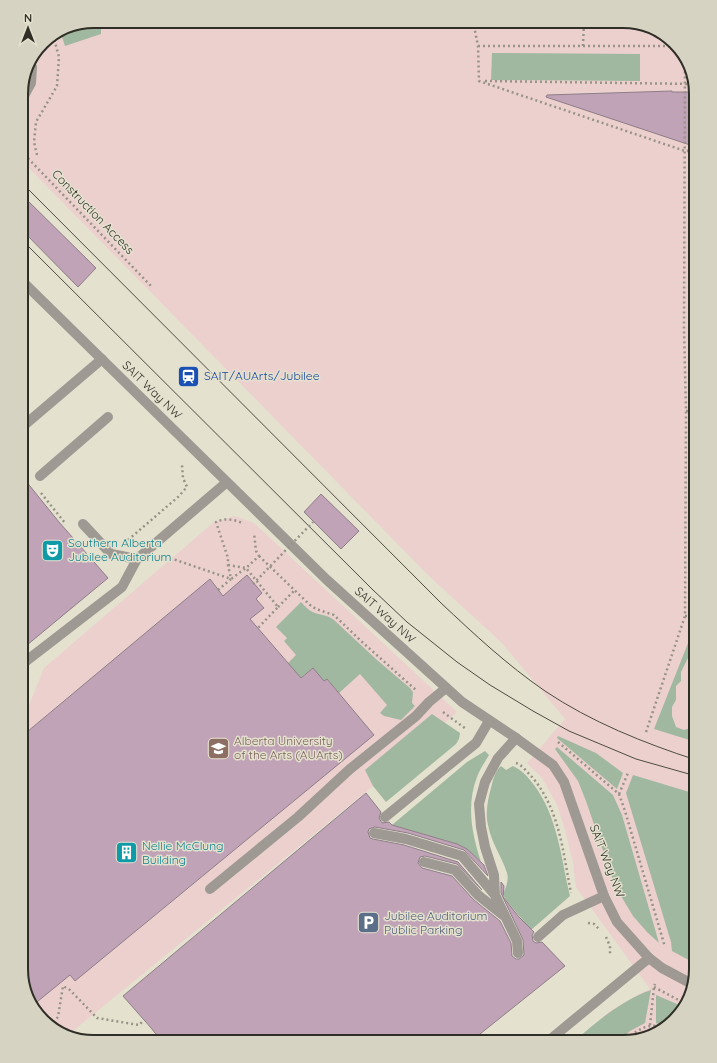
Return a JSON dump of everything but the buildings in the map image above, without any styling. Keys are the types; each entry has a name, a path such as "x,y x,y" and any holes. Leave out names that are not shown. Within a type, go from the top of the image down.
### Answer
{"street":[{"path":"29,86 31,74"},
{"name":"SAIT Way NW","path":"28,287 327,580 462,702 553,765 564,782 604,896 617,922 649,958 662,968 688,982"},
{"path":"28,422 102,359"},
{"path":"40,476 108,417"},
{"path":"28,660 122,587 136,559 227,482"},
{"path":"83,524 111,554 136,559"},
{"path":"210,889 298,817 350,769 416,716 429,702 446,688"},
{"path":"385,817 476,743 489,721"},
{"path":"495,895 494,875 485,847 481,827 480,804 485,782 498,758 516,738"},
{"path":"374,833 406,839 462,856 495,895 517,941 518,953"},
{"path":"424,862 455,870 478,895 506,917"},
{"path":"538,936 563,915 604,896"},
{"path":"556,1035 649,958"}],"path":[{"path":"474,28 478,46 479,81"},
{"path":"583,46 584,28"},
{"path":"37,155 34,142 36,122 57,86 59,58 55,41"},
{"path":"478,46 669,46"},
{"path":"646,732 685,616 685,72"},
{"path":"479,81 685,84"},
{"path":"479,81 689,151"},
{"path":"685,151 689,150"},
{"name":"Construction Access","path":"28,158 151,286"},
{"path":"128,540 178,497 187,487"},
{"path":"231,579 225,545 216,522 222,519 237,521 248,526"},
{"path":"253,584 313,522"},
{"path":"254,528 256,551 259,556 310,605 316,609 334,615 416,690"},
{"path":"218,590 259,556"},
{"path":"170,558 231,579"},
{"path":"228,565 246,568 278,607"},
{"path":"258,628 295,590"},
{"path":"441,710 469,732"},
{"path":"558,742 619,794 665,947"},
{"path":"513,762 521,765 541,788 554,812 564,849 571,893"},
{"path":"619,794 628,773"},
{"path":"584,922 594,924 603,933 610,946 610,955"},
{"path":"54,1022 58,1017 63,986 70,990 97,1018 138,1025 144,1020"},
{"path":"650,1025 654,987 680,1001"},
{"path":"632,1034 650,1025 657,1025"}],"shaded area":[{"path":"94,28 627,28 636,29 656,37 670,47 684,69 687,77 689,94 689,969 687,986 684,994 670,1016 656,1026 640,1033 623,1035 581,1035 609,1012 650,989 576,887 573,863 557,805 542,778 527,763 565,719 502,643 429,576 28,167 28,90 30,77 42,54 57,39 81,29"},
{"name":"Alberta University of the Arts (AUArts)","path":"235,516 254,523 457,712 384,777 73,1031 57,1024 44,1012 37,1002 30,986 28,969 28,708 44,668 214,522"}],"green space":[{"path":"101,28 101,34 65,46 62,37 81,29"},
{"path":"492,53 640,54 640,81 491,80"},
{"path":"301,602 313,612 327,616 334,620 410,688 413,692 412,703 415,706 401,720 384,716 380,713 387,705 360,674 339,693 327,679 324,681 313,668 293,684 281,670 296,655 284,641 287,638 276,627"},
{"path":"689,641 689,656 681,672 681,681 676,686 676,700 672,707 672,716 676,727 684,730 689,728 689,740 654,729"},
{"path":"432,714 460,733 459,739 456,744 386,802 373,786 365,770"},
{"path":"558,736 596,753 623,773 617,789 557,738"},
{"path":"557,747 613,795 622,815 659,943 633,916 615,886 578,781 555,749"},
{"path":"485,751 489,755 477,777 471,809 475,841 481,862 467,849 457,844 392,825 467,762"},
{"path":"501,766 506,770 513,766 525,774 542,797 554,824 558,838 570,896 531,930 505,899 503,894 508,876 489,831 487,806 494,776"},
{"path":"633,775 689,792 689,960 672,951 671,942 626,793"},
{"path":"651,990 645,1023 626,1035 582,1035 619,1006"},
{"path":"656,995 678,1005 670,1016 659,1024 656,1023"}],"tram line":[{"path":"28,189 441,603 491,649 517,671 545,691 599,722 638,739 689,757"},
{"path":"28,246 373,590 407,622 457,662 490,685 569,731 636,759 689,774"}],"place":[{"name":"SAIT/AUArts/Jubilee","path":"189,376"},
{"name":"Southern Alberta Jubilee Auditorium","path":"52,550"},
{"name":"Alberta University of the Arts (AUArts)","path":"219,748"},
{"name":"Nellie McClung Building","path":"126,853"},
{"name":"Jubilee Auditorium Public Parking","path":"368,923"}]}
